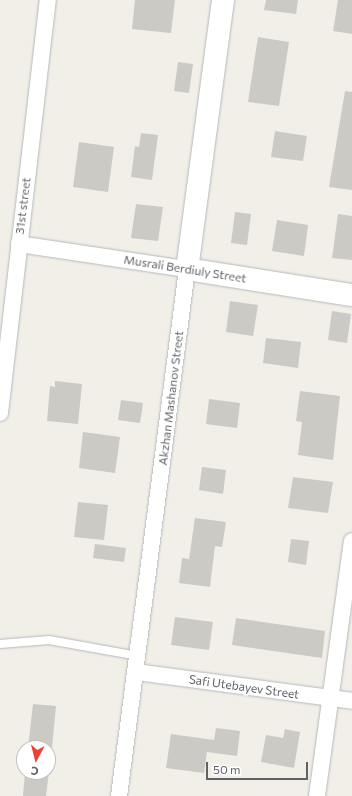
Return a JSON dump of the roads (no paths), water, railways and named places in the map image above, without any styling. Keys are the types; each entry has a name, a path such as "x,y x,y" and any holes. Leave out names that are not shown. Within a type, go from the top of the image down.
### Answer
{"street":[{"name":"31st street","path":"0,413 48,0"},
{"name":"Akzhan Mashanov Street","path":"119,796 223,0"},
{"name":"Musrali Berdiuly Street","path":"19,244 352,295"},
{"path":"317,796 352,541"},
{"name":"Safi Utebayev Street","path":"136,672 352,701"}],"lane":[{"path":"0,644 48,640 138,656"}]}
